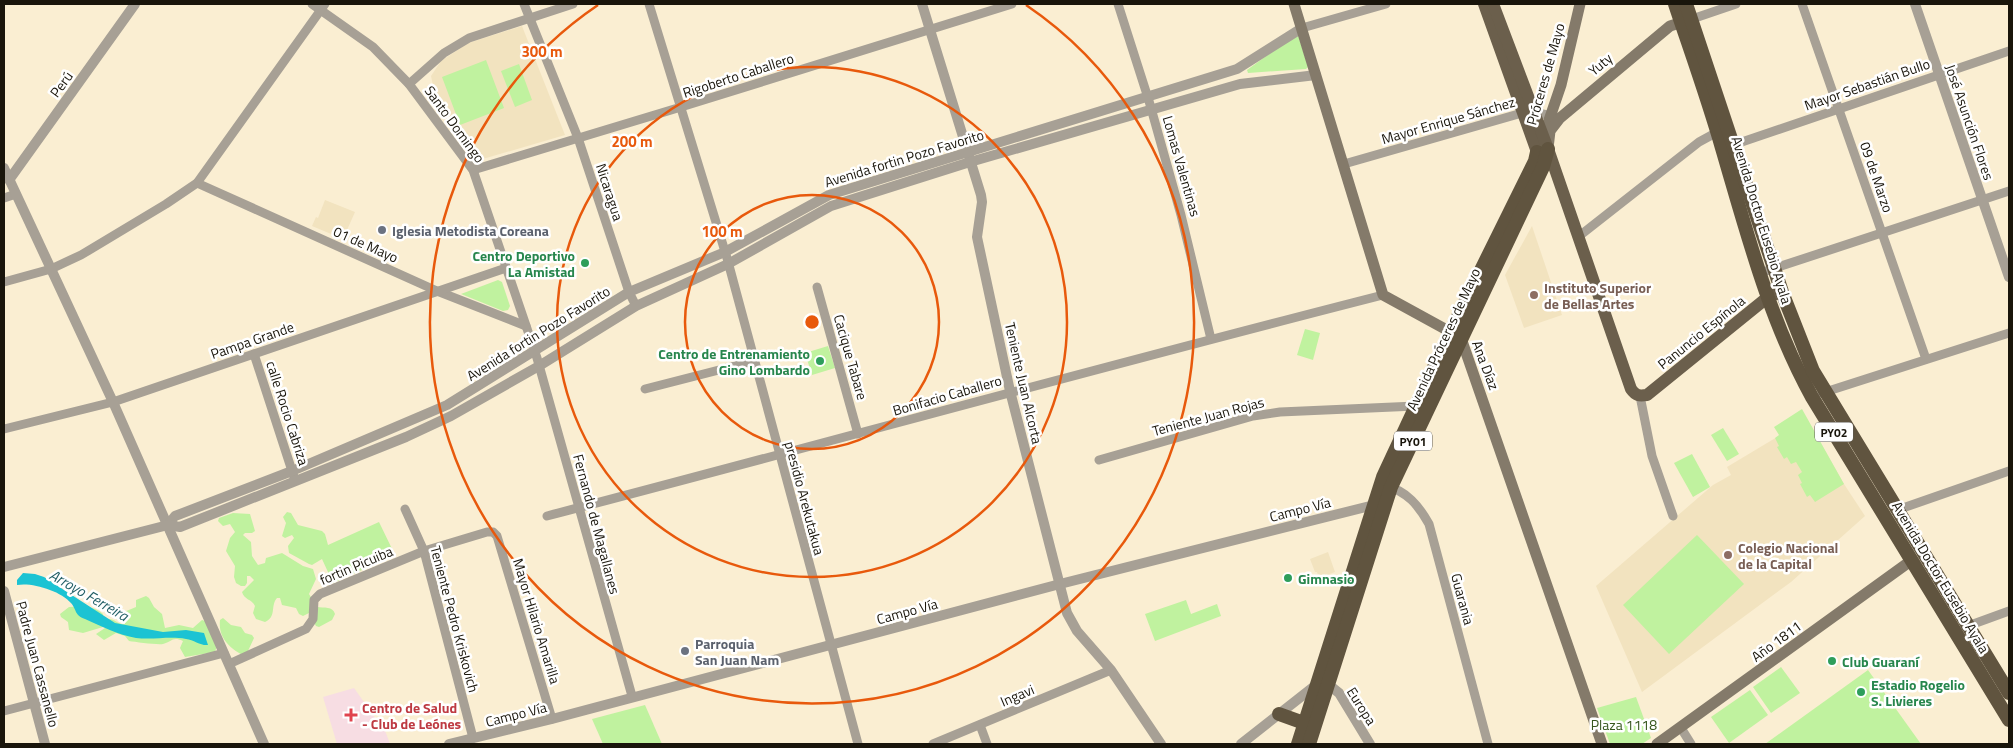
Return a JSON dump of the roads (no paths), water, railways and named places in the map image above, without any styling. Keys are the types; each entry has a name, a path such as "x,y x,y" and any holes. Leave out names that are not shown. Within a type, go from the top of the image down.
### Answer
{"highway":[{"name":"Avenida Doctor Eusebio Ayala","path":"1675,4 1686,21 1723,130 1760,273 1791,355 1812,397 1912,560 2009,693"},
{"name":"Avenida Doctor Eusebio Ayala","path":"1686,4 1686,21"},
{"name":"Avenida Próceres de Mayo","path":"1298,744 1304,723 1322,685 1386,486 1416,406 1456,336 1472,289 1543,146"},
{"name":"Avenida Próceres de Mayo","path":"1309,744 1322,685 1374,504 1386,486 1456,336 1543,167 1543,146"},
{"name":"Avenida Doctor Eusebio Ayala","path":"1728,146 1805,352 1826,392 1897,510 1962,628 2009,720"},
{"path":"1279,714 1304,723"}],"main road":[{"path":"1294,4 1383,294 1456,336"},
{"path":"1484,4 1543,146 1578,237 1631,389 1640,396"},
{"path":"1493,4 1528,112"},
{"name":"Próceres de Mayo","path":"1555,116 1559,89 1580,4"},
{"name":"Yuty","path":"1543,146 1555,116 1578,102 1670,26 1686,21"},
{"path":"1559,89 1560,94 1567,102 1578,102"},
{"name":"Panuncio Espínola","path":"1640,396 1647,395 1768,297 1782,292"},
{"name":"Ana Díaz","path":"1456,336 1602,744"},
{"name":"Año 1811","path":"1657,744 1912,560"}],"street":[{"name":"Perú","path":"9,180 135,4"},
{"name":"Santo Domingo","path":"312,4 322,7 373,47 409,84 473,170 537,359"},
{"name":"Nicaragua","path":"524,4 578,138 629,292 636,306"},
{"path":"409,84 455,45 470,38 573,4"},
{"name":"presidio Arekutakua","path":"649,4 727,258 778,455 858,744"},
{"name":"Teniente Juan Alcorta","path":"922,4 982,202 977,237 1010,391 1067,613 1073,624 1111,670 1161,744"},
{"name":"Rigoberto Caballero","path":"473,170 681,108 1012,4"},
{"name":"Lomas Valentinas","path":"1118,4 1152,110 1181,215 1211,339"},
{"name":"Avenida fortin Pozo Favorito","path":"168,525 175,516 292,471 447,405 727,258 831,206 1148,96 1237,68 1302,28 1386,4"},
{"path":"1686,21 1736,4"},
{"name":"09 de Marzo","path":"1802,4 1926,359"},
{"name":"José Asunción Flores","path":"1915,4 2009,277"},
{"path":"4,282 51,269 82,255 197,183 322,7"},
{"name":"Mayor Sebastián Bullo","path":"1728,146 2009,50"},
{"path":"1237,68 1240,84"},
{"name":"Avenida fortin Pozo Favorito","path":"969,157 1152,110 1240,84 1316,75"},
{"name":"Mayor Enrique Sánchez","path":"1344,164 1528,112 1555,116"},
{"path":"1578,237 1698,142 1723,130"},
{"path":"4,168 113,402 264,744"},
{"name":"01 de Mayo","path":"197,183 437,292 526,326"},
{"path":"1760,273 2009,191"},
{"path":"4,198 16,194"},
{"name":"Avenida fortin Pozo Favorito","path":"4,567 168,525 180,527 422,430 451,416 537,359 629,292 727,258"},
{"name":"Pampa Grande","path":"4,429 113,402 506,268"},
{"name":"Cacique Tabare","path":"817,287 858,434"},
{"name":"Bonifacio Caballero","path":"547,516 858,434 1010,391 1383,294"},
{"path":"1812,397 2009,333"},
{"name":"calle Rocio Cabriza","path":"254,354 295,481"},
{"name":"Fernando de Magallanes","path":"537,359 632,696"},
{"path":"645,389 754,361"},
{"path":"1640,396 1652,456 1673,516"},
{"name":"Teniente Juan Rojas","path":"1099,460 1253,416 1280,412 1416,406"},
{"path":"416,419 422,430"},
{"path":"1897,510 2009,471"},
{"name":"Guarania","path":"1386,486 1415,503 1429,524 1488,744"},
{"name":"Campo Vía","path":"448,744 552,719 632,696 831,646 1060,584 1374,504"},
{"name":"Teniente Pedro Kriskovich","path":"405,509 424,551 473,738"},
{"name":"fortin Picuiba","path":"229,664 306,629 314,619 314,600 317,596 424,551 487,532 493,532"},
{"name":"Mayor Hilario Amarilla","path":"493,532 497,536 552,719"},
{"name":"Padre Juan Cassanello","path":"4,590 45,744"},
{"path":"1962,628 2009,612"},
{"path":"4,711 224,653"},
{"name":"Ingavi","path":"933,744 1111,670"},
{"path":"1241,744 1279,714 1322,685"},
{"name":"Europa","path":"1322,685 1339,693 1370,744"},
{"path":"980,725 988,744"},
{"path":"1681,728 1691,744"}],"water":[{"path":"23,573 44,577 115,623 163,632 186,630 204,633 208,645 180,638 136,638 116,633 81,617 66,599 53,591 38,586 17,585 17,580"}],"place":[{"name":"Iglesia Metodista Coreana","path":"382,230"},
{"name":"Centro Deportivo La Amistad","path":"585,263"},
{"name":"Instituto Superior de Bellas Artes","path":"1534,295"},
{"name":"Centro de Entrenamiento Gino Lombardo","path":"820,361"},
{"name":"Colegio Nacional de la Capital","path":"1728,555"},
{"name":"Gimnasio","path":"1288,578"},
{"name":"Parroquia San Juan Nam","path":"685,651"},
{"name":"Club Guaraní","path":"1832,661"},
{"name":"Estadio Rogelio S. Livieres","path":"1861,692"},
{"name":"Centro de Salud - Club de Leónes","path":"351,715"}],"water label":[{"name":"Arroyo Ferreira","path":"89,595"}],"park label":[{"name":"Plaza 1118","path":"1624,724"}]}
